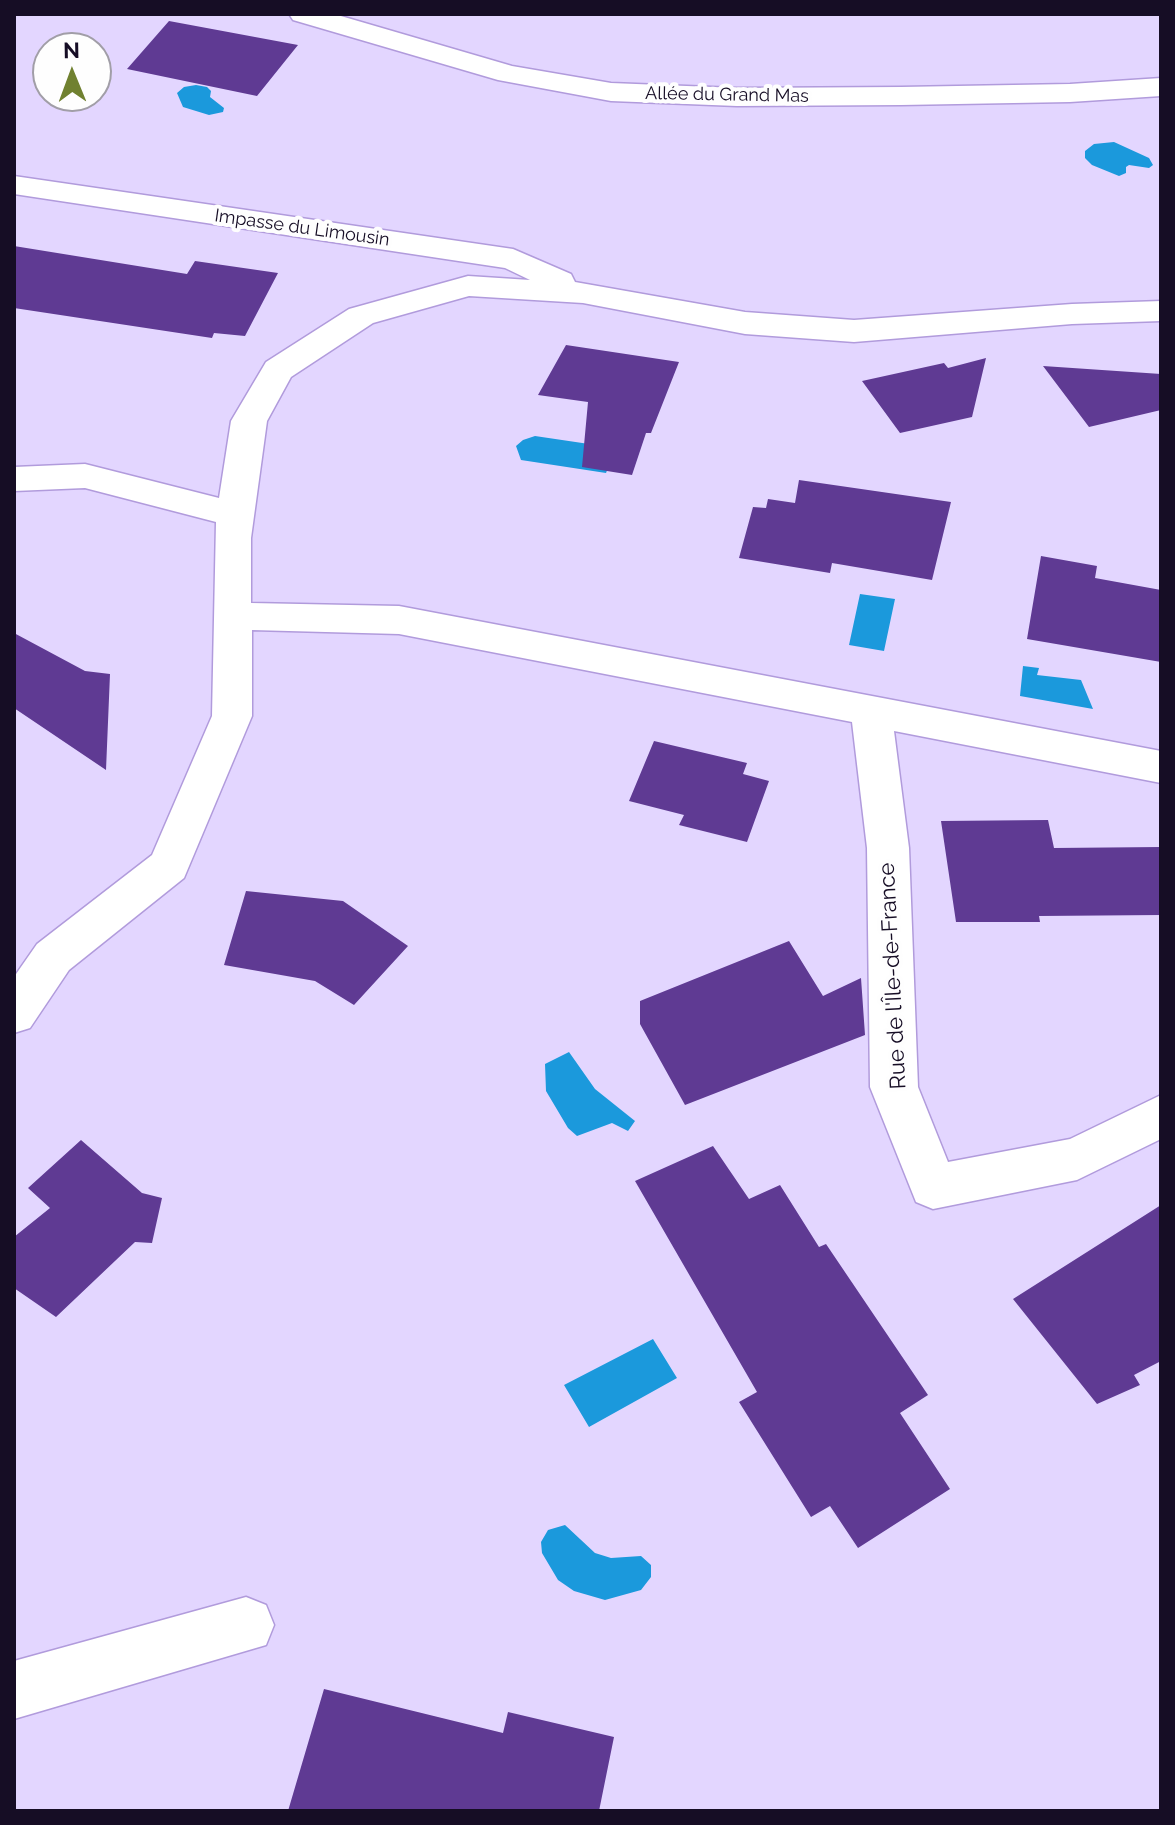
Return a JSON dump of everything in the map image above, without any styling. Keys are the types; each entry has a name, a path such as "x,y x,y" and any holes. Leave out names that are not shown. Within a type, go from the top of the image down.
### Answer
{"street":[{"name":"Allée du Grand Mas","path":"303,14 508,74 611,92 737,97 901,96 1070,93 1161,87"},
{"name":"Impasse du Limousin","path":"14,185 513,259 583,293"},
{"path":"14,1014 53,957 169,866 232,716 232,538 249,421 278,370 361,316 468,286 583,293 745,323 854,331 1072,314 1161,311"},
{"path":"14,479 85,476 236,515"},
{"path":"232,616 399,620 1161,767"},
{"name":"Rue de l'Île-de-France","path":"871,710 888,848 894,1087 933,1187 1077,1159 1161,1116"},
{"path":"14,1690 246,1625"}],"water":[{"path":"196,85 211,91 210,97 224,108 223,112 209,115 183,107 177,93 184,87"},
{"path":"1114,142 1149,158 1153,165 1149,168 1129,165 1126,173 1119,176 1092,165 1085,158 1085,151 1094,144"},
{"path":"535,436 616,448 606,473 521,460 516,446"},
{"path":"860,594 895,599 884,651 849,645"},
{"path":"1023,666 1039,668 1037,675 1081,680 1093,709 1020,696"},
{"path":"569,1052 595,1089 635,1121 628,1131 612,1123 577,1136 568,1128 546,1091 545,1064"},
{"path":"653,1339 677,1378 589,1427 564,1385"},
{"path":"565,1525 595,1553 611,1558 641,1556 651,1565 651,1577 641,1590 605,1600 574,1591 558,1580 542,1553 541,1542 548,1530"}],"building":[{"path":"169,21 298,45 257,96 127,69"},
{"path":"14,246 187,274 195,261 278,273 245,336 214,333 212,338 14,308"},
{"path":"566,345 679,362 651,433 646,433 632,475 582,467 588,402 538,395"},
{"path":"986,358 972,417 900,433 862,381 944,363 948,368"},
{"path":"1043,366 1161,374 1161,410 1089,427"},
{"path":"799,480 951,502 932,580 832,563 830,573 739,558 753,507 766,508 768,499 795,503"},
{"path":"1041,556 1097,566 1095,578 1161,590 1161,662 1027,639"},
{"path":"14,633 85,671 110,674 106,770 14,708"},
{"path":"654,741 747,763 743,774 769,781 747,842 679,825 684,815 629,801"},
{"path":"1048,820 1054,848 1161,847 1161,915 1039,916 1040,922 956,922 941,821"},
{"path":"246,891 343,901 408,946 354,1005 315,981 224,965"},
{"path":"789,941 823,996 861,978 865,1035 685,1105 640,1024 640,1001"},
{"path":"81,1140 142,1193 162,1198 152,1243 135,1242 56,1317 14,1288 14,1237 50,1208 28,1188"},
{"path":"713,1146 749,1199 780,1185 819,1247 826,1244 928,1395 900,1413 950,1489 858,1548 830,1506 811,1517 739,1402 757,1392 635,1181"},
{"path":"1161,1205 1161,1361 1134,1375 1140,1385 1097,1404 1013,1299"},
{"path":"324,1689 503,1733 508,1712 614,1737 599,1811 288,1811"}]}
